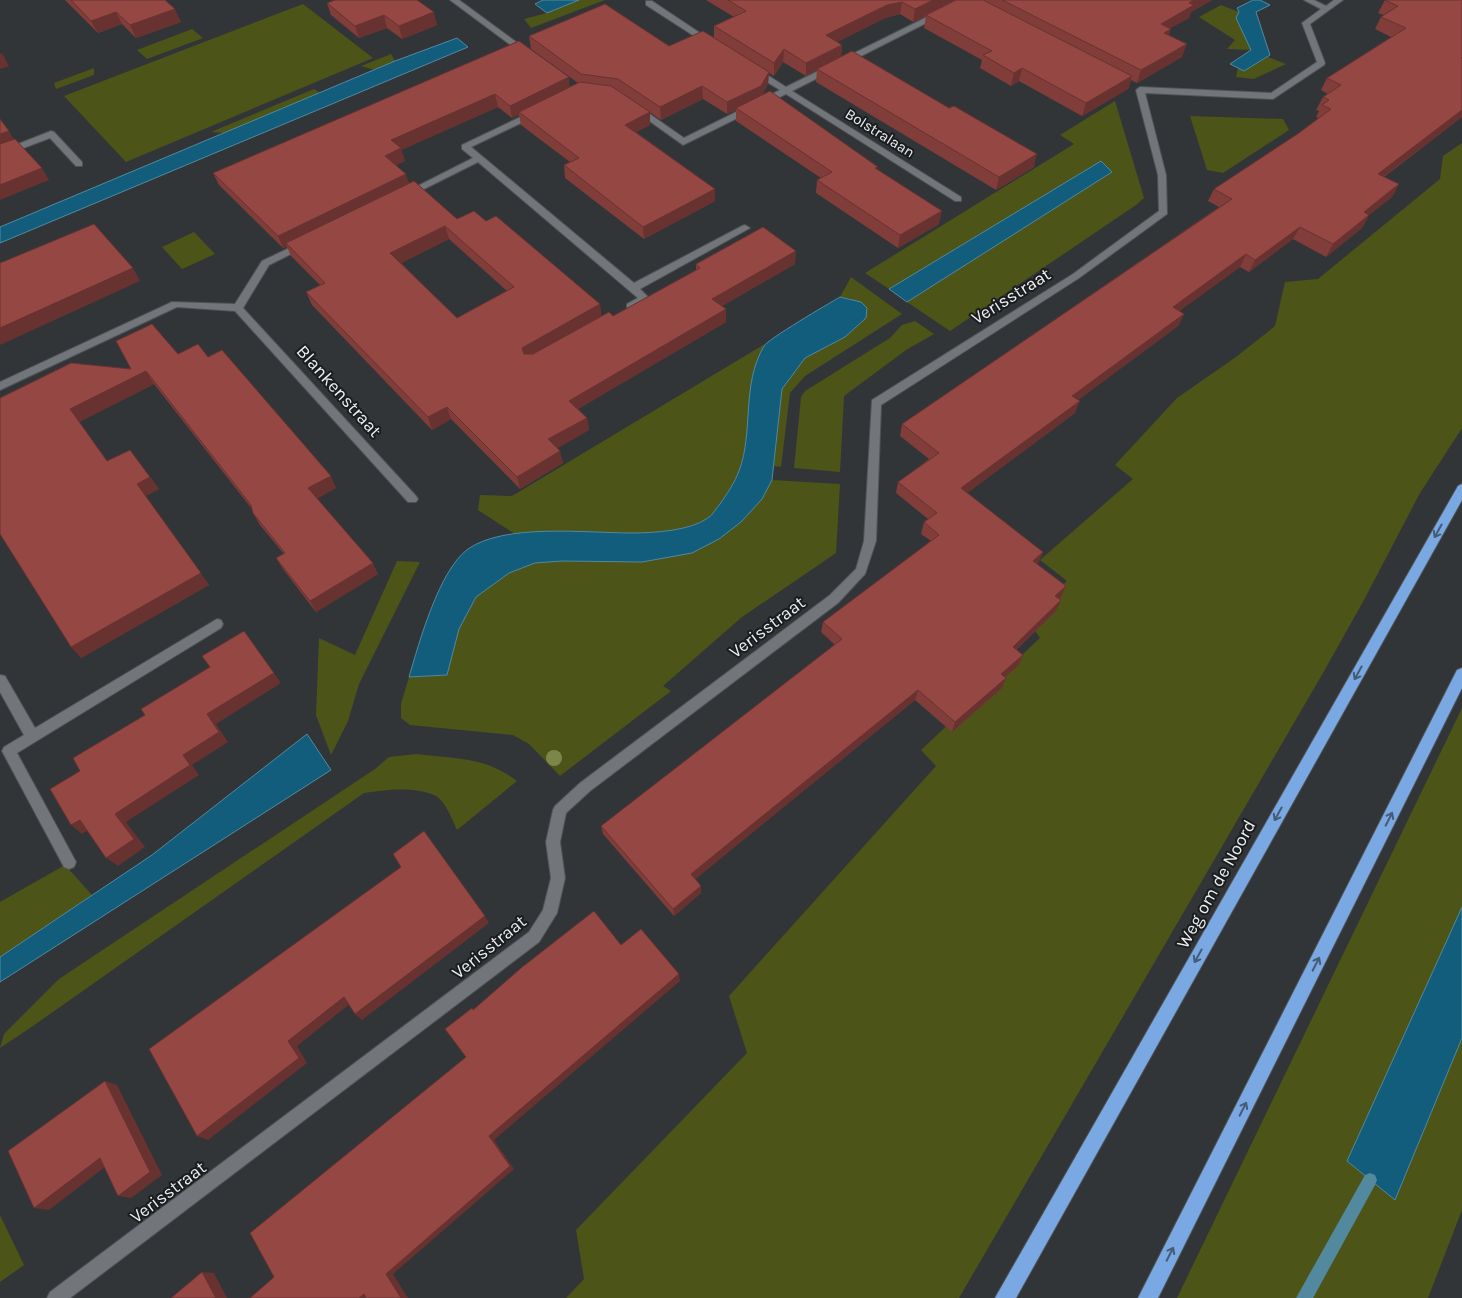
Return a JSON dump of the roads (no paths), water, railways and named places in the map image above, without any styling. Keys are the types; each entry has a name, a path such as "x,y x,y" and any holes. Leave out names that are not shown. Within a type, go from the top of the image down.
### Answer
{"highway":[{"name":"Weg om de Noord","path":"1005,1298 1462,489"},
{"path":"1148,1298 1462,674"}],"street":[{"path":"454,0 532,56"},
{"path":"1308,0 1325,8 1339,0"},
{"path":"649,4 722,50"},
{"name":"Verisstraat","path":"56,1298 534,937 550,913 558,878 553,842 560,810 585,787 834,598 861,571 870,541 876,403 1076,276 1164,212 1162,175 1135,88 1273,96 1321,63 1306,23 1325,8"},
{"path":"630,105 683,142 950,10"},
{"name":"Bolstralaan","path":"747,66 958,199"},
{"path":"544,108 465,147 644,299 620,313"},
{"path":"0,154 51,134 79,164"},
{"path":"394,200 480,158"},
{"path":"633,288 745,228"},
{"path":"0,386 176,304 238,308 264,262 317,238"},
{"name":"Blankenstraat","path":"238,308 412,499"},
{"path":"69,862 8,751 217,624"},
{"path":"0,680 32,736"}],"water":[{"path":"543,0 579,0 547,13 535,4"},
{"path":"1253,0 1260,0 1270,5 1256,12 1270,55 1244,71 1230,64 1251,50 1236,18 1239,12 1237,8"},
{"path":"457,38 468,47 0,243 0,227 395,61"},
{"path":"1101,161 1112,172 907,302 889,289"},
{"path":"840,297 861,302 867,308 866,318 845,337 805,358 782,389 772,480 762,499 741,522 719,539 692,553 642,562 562,561 535,563 509,573 476,597 459,629 447,675 409,677 424,627 439,590 448,573 468,549 484,541 524,533 547,531 660,532 691,526 710,517 728,492 739,471 746,440 752,376 764,346 787,329"},
{"path":"307,734 331,770 0,982 0,957 152,855"},
{"path":"1462,907 1462,1038 1395,1200 1347,1161"}],"waterway":[{"path":"1304,1298 1370,1180"}]}
